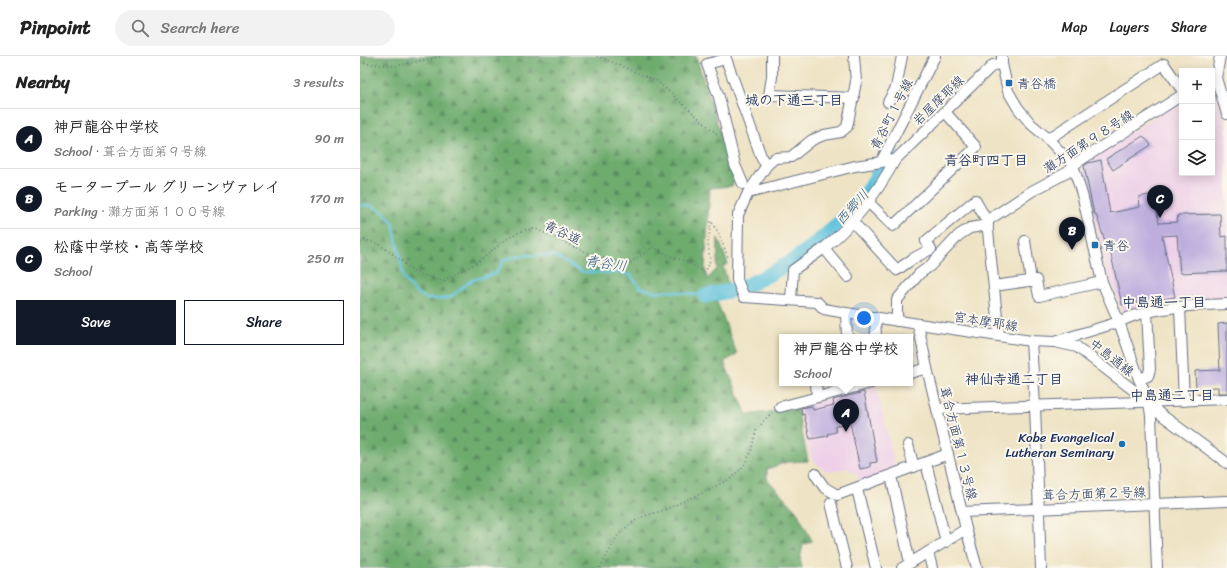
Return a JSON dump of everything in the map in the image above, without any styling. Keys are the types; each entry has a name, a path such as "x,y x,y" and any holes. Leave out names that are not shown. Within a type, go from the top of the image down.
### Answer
{"street":[{"path":"772,56 772,77 769,95 854,98"},
{"path":"748,193 767,165 775,158 791,157 812,140 824,135 841,132 848,127 856,82 854,56 850,56"},
{"path":"888,102 896,88 902,56"},
{"name":"青谷町１号線","path":"881,162 935,56"},
{"path":"1215,75 1220,56"},
{"path":"743,184 735,165 719,97 707,64 725,57 762,159 767,165"},
{"path":"1002,60 1008,91 1018,108 1031,124 1073,165 1083,198 1102,282 1119,322 1139,379 1149,402 1151,416 1157,568"},
{"name":"岩屋摩耶線","path":"791,299 793,270 824,248 852,221 886,178 894,160 993,65 1002,60"},
{"path":"1048,139 1164,64 1179,86"},
{"path":"1215,79 1227,73"},
{"path":"1215,82 1227,114"},
{"name":"灘方面第９８号線","path":"897,321 897,300 919,274 930,266 959,235 970,228 988,223 1032,191 1068,172 1073,165 1179,97"},
{"path":"868,202 893,226 976,147 945,112"},
{"path":"748,193 855,166 894,160"},
{"name":"宮本摩耶線","path":"748,193 738,215 737,280 744,297 791,299 817,302 824,309 846,313 1031,341 1054,342 1155,310 1227,304"},
{"path":"852,221 897,270 914,258 931,249 926,241 975,200 988,223 999,336"},
{"path":"1025,241 1031,281"},
{"path":"824,248 848,277"},
{"path":"994,286 1036,280 1039,296 1102,282"},
{"path":"1180,308 1184,401"},
{"path":"1139,379 1148,376 1150,368 1147,312"},
{"path":"846,313 847,334"},
{"path":"875,317 876,334"},
{"name":"葺合方面第１３号線","path":"918,324 927,368 966,529 977,568"},
{"path":"1031,341 1041,568"},
{"name":"中島通線","path":"1054,342 1077,347 1227,464"},
{"path":"913,372 927,368"},
{"path":"816,386 817,397"},
{"path":"780,407 859,386"},
{"path":"938,409 1227,400"},
{"path":"908,445 914,467"},
{"path":"814,474 824,486 838,496 948,454"},
{"path":"926,463 946,542"},
{"path":"891,476 905,567 966,529"},
{"path":"857,489 876,568"},
{"name":"葺合方面第２号線","path":"962,512 1227,501"},
{"path":"831,503 847,568"},
{"path":"928,552 932,568"}],"path":[{"path":"360,63 396,66 443,56"},
{"path":"597,56 657,81 719,136"},
{"name":"青谷道","path":"360,241 365,240 379,244 402,261 413,272 443,281 479,261 517,232 529,229 536,229 586,252 615,261 630,263 653,247 670,256 685,261 704,272 708,267 710,260 708,243 711,221 718,232 729,259"},
{"path":"600,568 618,535 630,524 642,517 664,510 732,478 744,465 751,452 756,431 766,418 780,407"}],"shaded area":[{"path":"1215,86 1227,127 1227,300 1142,307 1123,313 1104,263 1082,164 1179,101 1179,176 1215,176"},
{"path":"876,386 896,470 862,483 856,474 847,468 828,472 811,459 798,406"}],"green space":[{"path":"360,56 696,56 735,180 732,186 710,188 705,268 707,279 717,269 718,238 728,264 723,266 729,286 716,299 737,354 724,362 747,415 797,408 808,461 787,462 767,469 767,479 796,510 812,541 803,545 800,559 802,568 360,568"}],"building":[{"path":"1143,136 1151,145 1113,170 1106,159"},
{"path":"1101,160 1110,213 1140,207 1139,197 1153,194 1159,223 1177,222 1178,215 1220,214 1221,237 1227,236 1227,271 1180,273 1177,235 1162,236 1175,297 1122,305 1108,241 1105,242 1096,214 1094,214 1084,166 1088,163"},
{"path":"1227,323 1227,393 1218,393 1218,387 1196,388 1195,371 1220,370 1218,324"},
{"path":"864,392 877,462 870,463 870,467 860,469 850,422 835,426 836,432 827,434 828,436 810,439 804,414 802,415 801,408 812,406 813,410 834,405 833,400"}],"waterway":[{"name":"西郷川","path":"705,296 737,289 764,277 782,267 815,244 845,217 858,202 876,178 891,150"},
{"name":"青谷川","path":"360,206 370,205 383,212 393,223 404,279 415,292 427,299 451,297 470,281 496,273 504,260 516,256 536,255 554,256 583,272 619,273 631,275 639,287 656,292 670,291 705,296"}],"place":[{"name":"青谷橋","path":"1009,83"},
{"name":"松蔭中学校・高等学校","path":"1160,218"},
{"name":"青谷","path":"1095,245"},
{"name":"モータープール グリーンヴァレイ","path":"1072,250"},
{"name":"神戸龍谷中学校","path":"846,432"},
{"name":"Kobe Evangelical Lutheran Seminary","path":"1122,444"}],"district":[{"name":"城の下通三丁目","path":"794,100"},
{"name":"青谷町四丁目","path":"986,160"},
{"name":"中島通一丁目","path":"1164,302"},
{"name":"神仙寺通二丁目","path":"1014,379"},
{"name":"中島通二丁目","path":"1172,395"}]}
